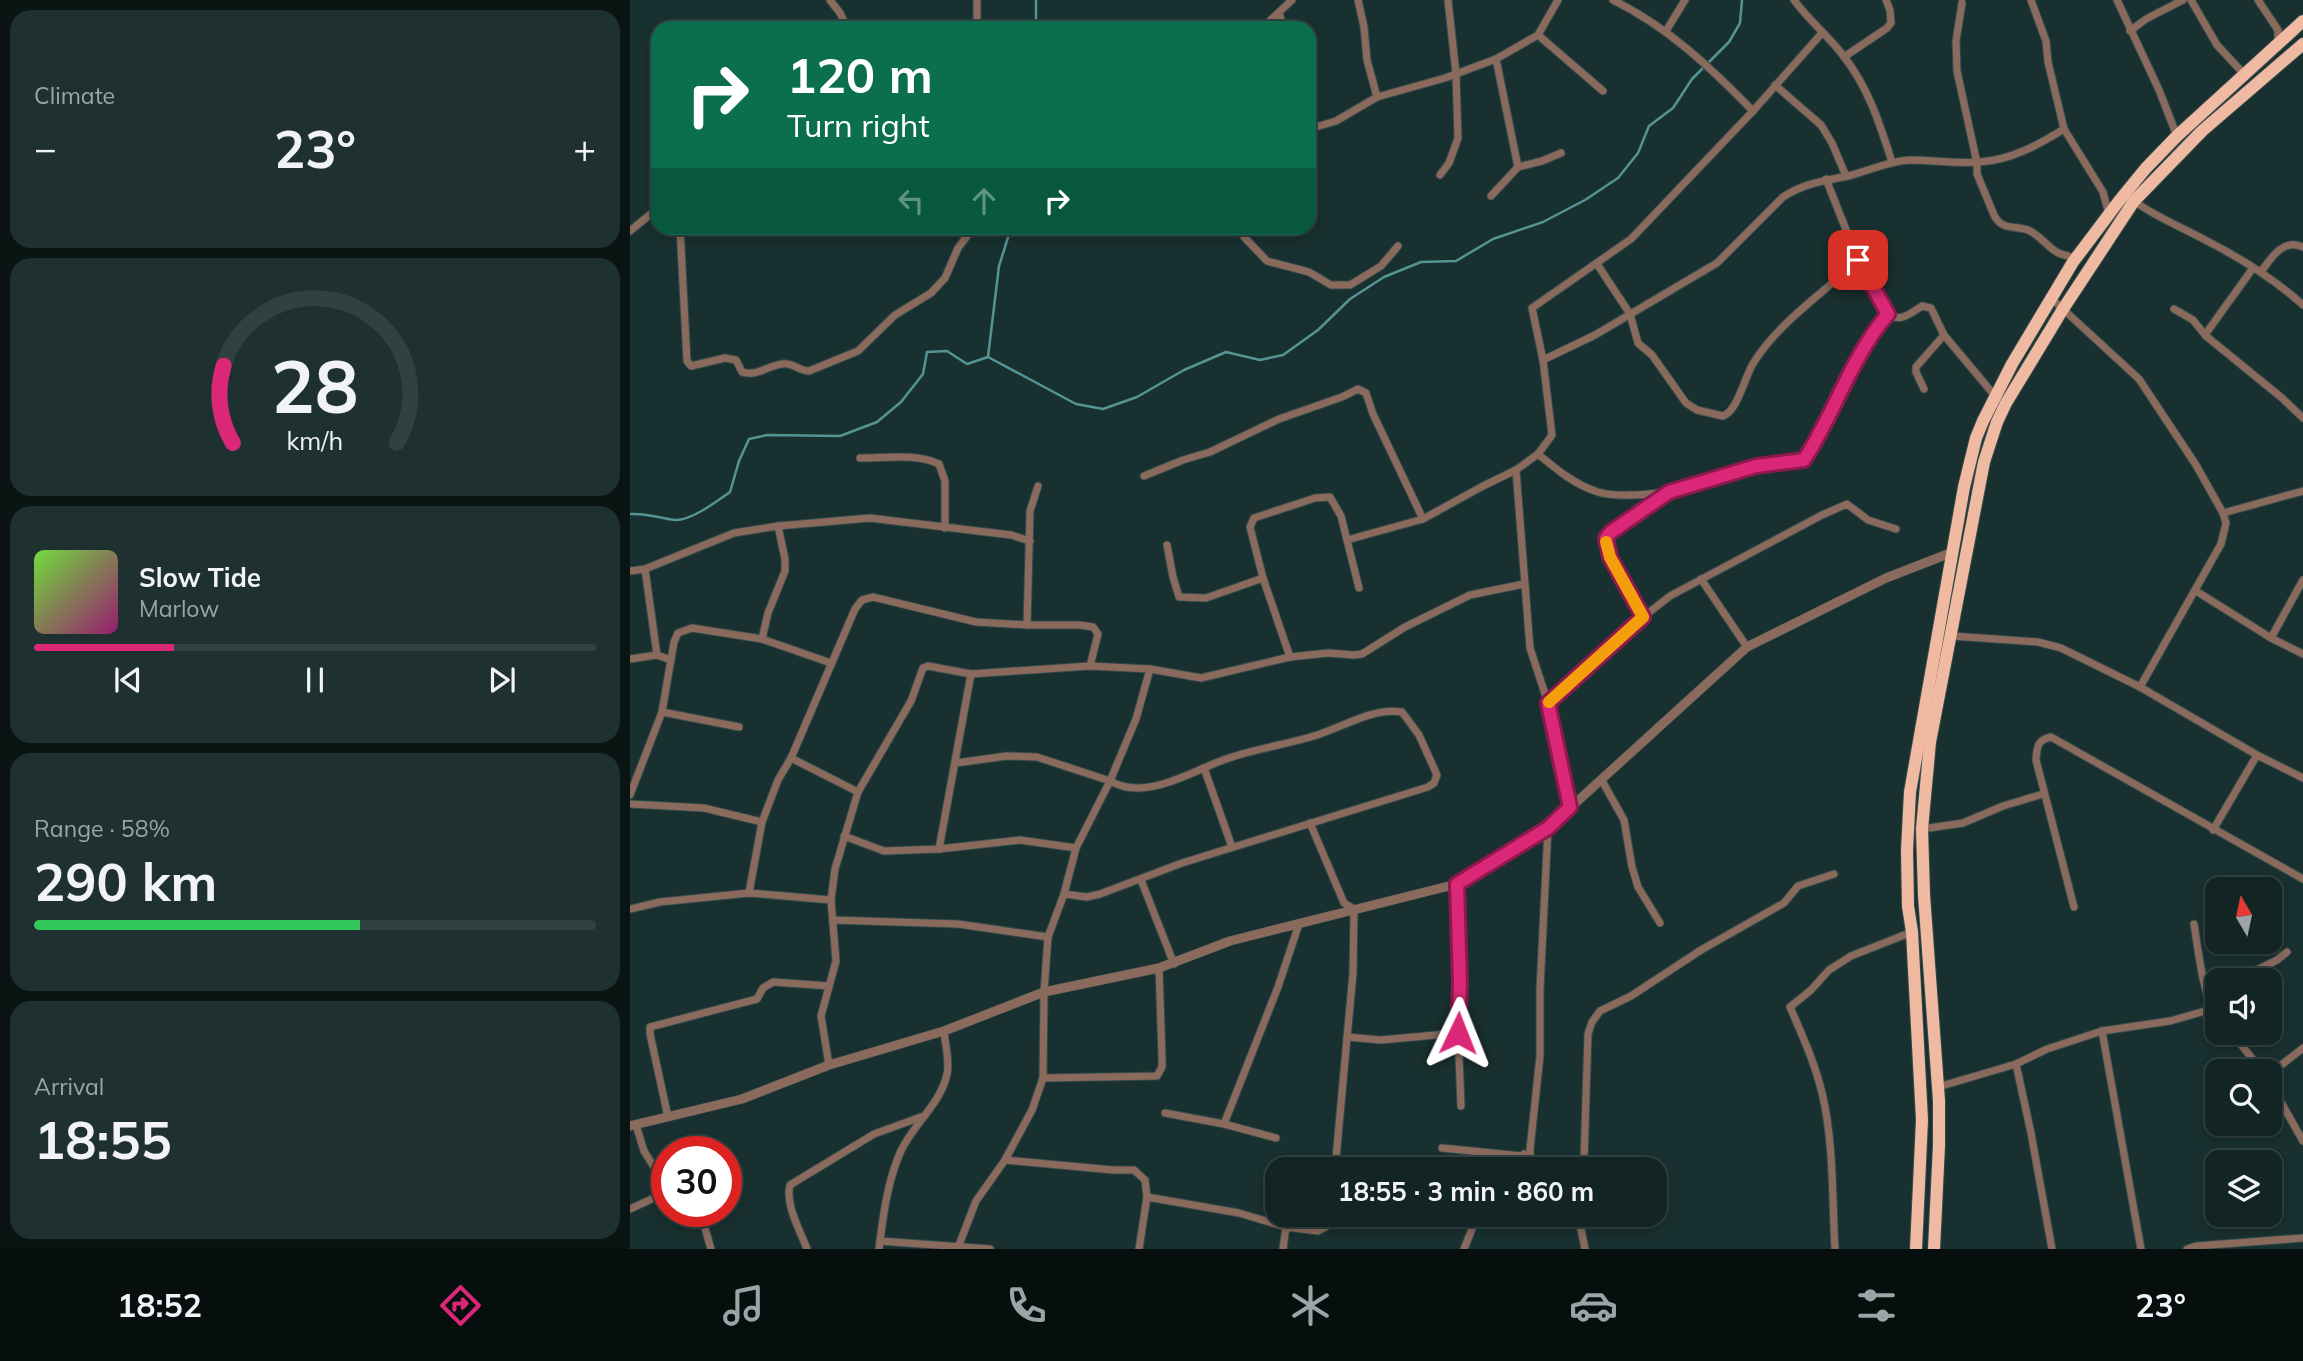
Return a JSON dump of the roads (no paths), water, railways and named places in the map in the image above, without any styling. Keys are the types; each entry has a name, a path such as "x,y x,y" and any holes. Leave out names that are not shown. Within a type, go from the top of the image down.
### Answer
{"highway":[{"path":"1916,1249 1922,1120 1912,932 1908,906 1910,792 1952,552 1976,438 1995,396 2073,262 2109,215 2146,168 2177,136 2303,21"},
{"path":"1934,1249 1939,1145 1938,1087 1922,829 1930,742 1952,636 1976,496 1993,434 2006,403 2063,309 2134,201 2202,131 2303,44"}],"street":[{"path":"830,0 845,21"},
{"path":"977,0 977,21"},
{"path":"1270,21 1292,0"},
{"path":"1358,0 1367,60 1377,97"},
{"path":"1440,175 1449,163 1458,138 1457,74 1448,0"},
{"path":"1316,127 1336,121 1377,97 1496,60 1538,36 1558,0"},
{"path":"1613,0 1666,31 1714,71 1753,111"},
{"path":"1666,31 1685,0"},
{"path":"1794,0 1844,57 1868,95 1892,162"},
{"path":"1844,57 1891,23 1886,0"},
{"path":"2031,0 2046,41 2048,62 2064,129 2103,192 2109,215"},
{"path":"2117,0 2177,136"},
{"path":"2130,31 2146,19 2183,0"},
{"path":"2191,0 2217,44 2244,74"},
{"path":"2258,0 2278,30 2278,44"},
{"path":"1962,3 1956,41 1957,71 1978,174 1999,223 2004,227 2030,230 2058,254 2076,258 2073,262"},
{"path":"1279,13 1282,21"},
{"path":"1347,540 1423,519 1516,470 1538,454 1552,435 1544,360 1532,308 1631,239 1753,111 1822,33"},
{"path":"1538,36 1603,91"},
{"path":"1496,60 1518,167"},
{"path":"1775,85 1821,125 1846,176"},
{"path":"1544,360 1595,335 1717,263 1783,197 1801,186 1892,162 1910,160 1977,163 2023,152 2064,129"},
{"path":"1491,197 1518,167 1542,162 1561,153"},
{"path":"1826,179 1858,260 1888,314 1902,318 1925,306 1931,309 1944,335 1995,396"},
{"path":"2134,201 2149,212 2208,241 2261,272 2303,305"},
{"path":"630,231 651,214"},
{"path":"680,235 687,361 691,366 734,358 742,372 752,374 782,364 791,364 803,371 809,371 858,351 895,315 931,293 945,278 958,248 968,235"},
{"path":"1244,235 1267,261 1309,272 1331,285 1350,285 1381,266 1398,246"},
{"path":"2261,272 2274,253 2284,247 2296,244 2303,247"},
{"path":"1597,264 1630,314 1638,343 1651,355 1686,403 1697,410 1726,416 1763,349 1858,260"},
{"path":"2206,336 2228,300 2253,268"},
{"path":"2052,299 2139,379 2196,465 2226,523 2221,544 2140,687"},
{"path":"2174,309 2193,320 2206,336 2303,418"},
{"path":"1538,454 1568,478 1599,493 1638,495 1669,492 1756,466 1804,460 1849,373 1874,330 1888,314"},
{"path":"1924,389 1916,367 1944,335"},
{"path":"1144,476 1210,452 1279,419 1358,389 1367,393 1373,414 1423,519"},
{"path":"860,458 905,458 939,464 945,481 946,528"},
{"path":"1516,470 1530,649 1548,703 1570,807"},
{"path":"1027,625 1030,511 1038,486"},
{"path":"1643,617 1610,557 1606,538 1669,492"},
{"path":"2223,513 2303,493"},
{"path":"1290,657 1263,578 1250,527 1254,519 1315,498 1330,497 1341,516 1359,588"},
{"path":"1548,703 1670,596 1841,505 1852,506 1868,520 1896,529"},
{"path":"630,571 645,569 734,533 754,528 870,518 1011,535 1030,541"},
{"path":"762,639 768,613 785,571 778,526"},
{"path":"1167,545 1172,577 1179,597 1206,598 1263,578"},
{"path":"651,1164 633,1125 742,1099 830,1065 944,1031 1044,992 1160,968 1230,942 1457,884 1548,828 1747,647 1886,578 1952,552"},
{"path":"645,569 657,656"},
{"path":"1701,579 1747,647"},
{"path":"2271,638 2303,580"},
{"path":"830,1065 821,1016 836,961 831,901 835,869 858,792 911,701 923,668 928,666 971,674 1090,666 1150,669 1201,678 1290,657 1328,653 1362,654 1405,627 1470,595 1524,584"},
{"path":"2196,591 2271,638 2303,654"},
{"path":"749,892 762,822 778,780 792,758 831,663 855,609 862,600 873,597 976,622 1093,627 1098,634 1090,666"},
{"path":"630,795 663,712 678,633 692,628 762,639 831,663"},
{"path":"1952,636 2038,642 2062,648 2140,687 2257,755 2303,778"},
{"path":"630,659 657,656 671,660"},
{"path":"959,1245 976,1201 1005,1160 1032,1110 1043,1079 1048,937 1064,894 1076,848 1110,782 1136,719 1150,669"},
{"path":"939,849 971,674"},
{"path":"663,712 739,727"},
{"path":"956,763 1007,756 1037,757 1120,787 1141,788 1169,783 1224,758 1314,736 1372,715 1402,712 1419,735 1437,775 1434,783 1428,787 1182,863 1141,880 1087,897 1064,894"},
{"path":"2074,906 2036,760 2037,745 2043,739 2051,737 2303,879"},
{"path":"2213,830 2257,755"},
{"path":"792,758 858,792"},
{"path":"1204,768 1232,848"},
{"path":"1601,779 1624,820 1638,887 1660,923"},
{"path":"1922,829 1963,823 2003,806 2043,794"},
{"path":"630,804 704,808 762,822"},
{"path":"1310,823 1344,904 1354,909"},
{"path":"1531,1157 1540,1056 1540,989 1548,828"},
{"path":"844,836 884,851 939,849 1020,840 1076,848"},
{"path":"1584,1157 1588,1034 1600,1011 1631,996 1701,950 1784,903 1798,886 1834,874"},
{"path":"1141,880 1174,964"},
{"path":"1457,884 1461,1106"},
{"path":"630,909 660,902 749,892 831,901"},
{"path":"1336,1157 1353,973 1354,909"},
{"path":"833,920 958,924 1048,937"},
{"path":"1224,1124 1278,987 1299,924"},
{"path":"2194,924 2205,982"},
{"path":"1835,1249 1829,1142 1823,1095 1814,1062 1790,1007 1811,990 1829,970 1851,956 1912,932"},
{"path":"2262,968 2287,952"},
{"path":"1043,1079 1157,1076 1162,1067 1160,968"},
{"path":"668,1117 650,1027 757,999 763,988 773,982 829,986"},
{"path":"1938,1087 2016,1064 2047,1049 2102,1031 2205,1014"},
{"path":"944,1031 948,1072 940,1093 900,1152 888,1187 879,1245 959,1245 990,1249"},
{"path":"2102,1031 2141,1249"},
{"path":"1347,1037 1381,1040 1458,1033"},
{"path":"2241,1045 2252,1059"},
{"path":"2282,1065 2303,1048"},
{"path":"2016,1064 2052,1249"},
{"path":"2282,1104 2303,1141"},
{"path":"1166,1113 1224,1124 1276,1138"},
{"path":"807,1249 790,1202 790,1185 874,1135 922,1116"},
{"path":"1442,1148 1522,1156 1530,1149"},
{"path":"1005,1160 1134,1170 1145,1180 1147,1197 1139,1249"},
{"path":"1147,1197 1239,1213 1265,1221"},
{"path":"630,1209 651,1198"},
{"path":"705,1227 711,1249"},
{"path":"1283,1249 1286,1227 1318,1231 1324,1227"},
{"path":"1464,1249 1473,1227"},
{"path":"1581,1227 1585,1249"},
{"path":"2187,1249 2196,1246 2303,1238"}],"waterway":[{"path":"1036,0 1036,21"},
{"path":"630,514 675,520 696,514 711,505 730,492 749,439 767,435 840,436 877,422 901,402 923,374 927,352 947,351 967,364 988,357 1076,404 1103,409 1137,397 1184,370 1226,352 1260,360 1283,355 1318,330 1350,299 1384,277 1421,262 1456,261 1493,239 1543,222 1585,200 1618,178 1638,153 1649,126 1673,108 1692,79 1729,42 1740,23 1742,0"},
{"path":"988,357 999,266 1009,235"}]}
